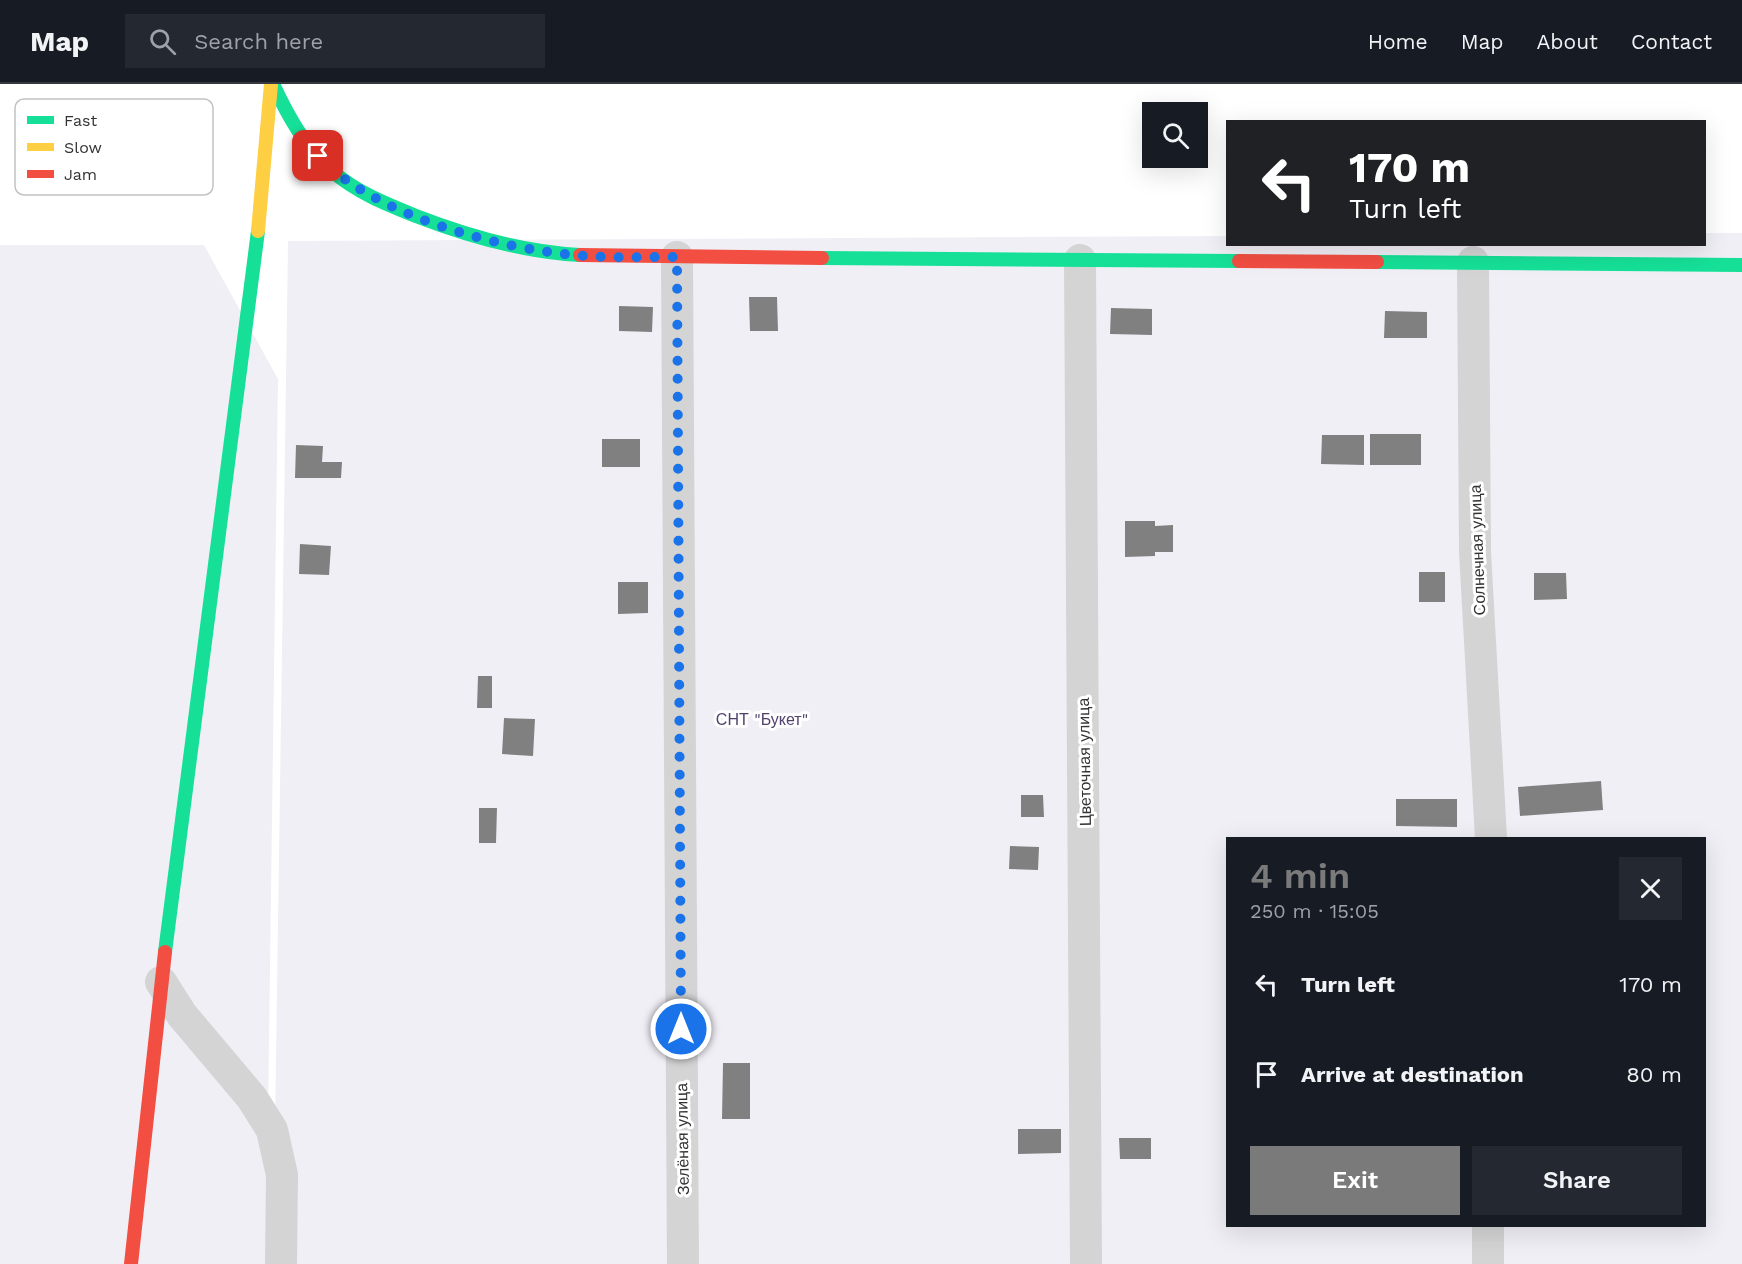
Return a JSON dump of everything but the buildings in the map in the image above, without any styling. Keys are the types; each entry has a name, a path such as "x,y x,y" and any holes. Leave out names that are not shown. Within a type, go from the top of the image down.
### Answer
{"street":[{"path":"272,84 303,141 332,171 358,189 391,206 444,226 517,248 585,256 1742,265"},
{"path":"131,1264 161,982 257,242 272,84"},
{"name":"Зелёная улица","path":"677,257 683,1264"},
{"name":"Цветочная улица","path":"1080,260 1086,1264"},
{"name":"Солнечная улица","path":"1473,262 1475,552 1491,837"},
{"path":"161,982 182,1015 252,1098 272,1130 282,1175 281,1264"},
{"path":"1488,1227 1488,1264"}],"green space":[{"name":"СНТ \"Букет\"","path":"1706,233 1742,233 1742,1264 273,1264 288,241 1226,236 1226,246 1706,246"},
{"path":"0,245 204,245 278,379 266,1264 0,1264"}],"traffic: fast":[{"path":"273,84 291,119 322,162 361,191 456,231 517,247 580,255"},
{"path":"165,952 258,231"},
{"path":"822,258 1239,261"},
{"path":"1377,262 1742,265"}],"traffic: slow":[{"path":"258,231 271,84"}],"traffic: jam":[{"path":"580,255 822,258"},
{"path":"1239,261 1377,262"},
{"path":"131,1264 165,952"}],"route":[{"path":"318,156 332,171 358,189 391,206 444,226 517,248 585,256 677,257 681,1029"}]}
